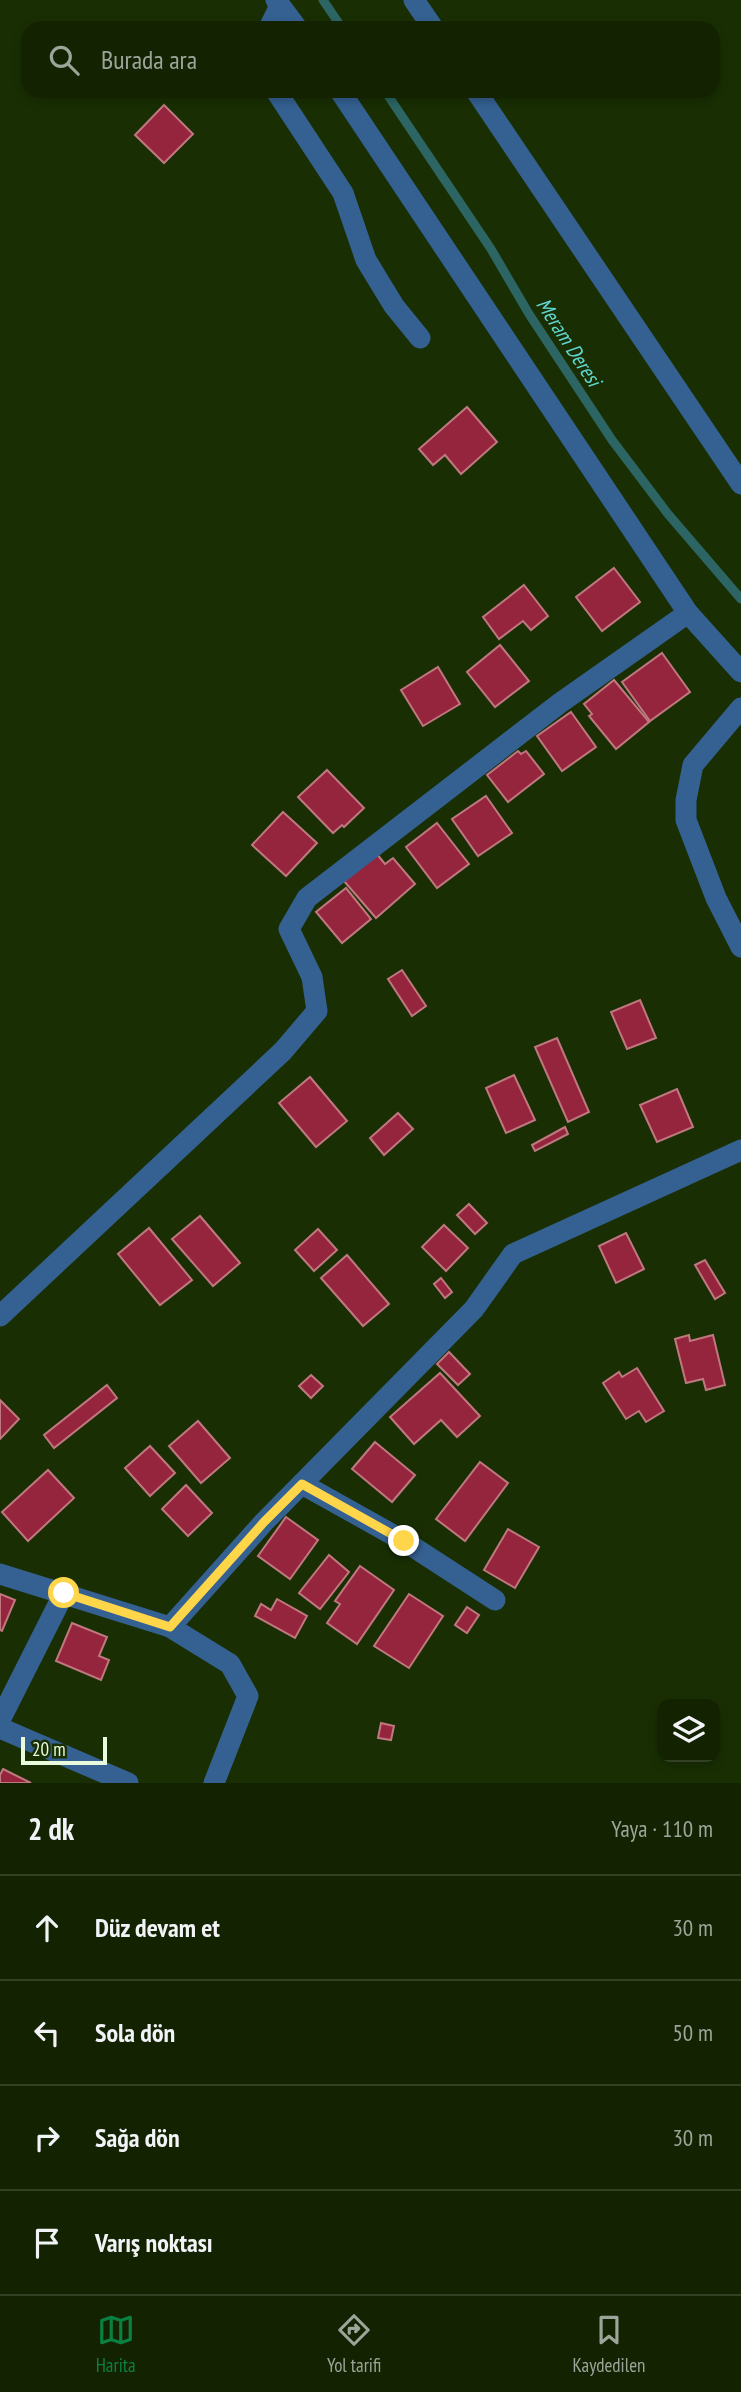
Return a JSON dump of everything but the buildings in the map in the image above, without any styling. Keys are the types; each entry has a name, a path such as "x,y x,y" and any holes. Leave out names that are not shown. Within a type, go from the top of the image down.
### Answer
{"street":[{"path":"414,0 428,21"},
{"path":"272,21 278,3"},
{"path":"278,3 292,21"},
{"path":"281,98 343,193 366,260 394,306 420,338"},
{"path":"345,98 688,614 741,672"},
{"path":"481,98 741,484"},
{"path":"0,1316 283,1051 317,1011 312,977 289,929 307,898 560,703 688,614"},
{"path":"741,708 692,765 687,820 716,898 741,947"},
{"path":"170,1627 264,1522 474,1309 513,1254 741,1150"},
{"path":"302,1484 404,1541 495,1600"},
{"path":"0,1574 170,1627 230,1664 248,1696 214,1783"},
{"path":"0,1720 64,1593"},
{"path":"0,1728 128,1783"}],"waterway":[{"name":"Meram Deresi","path":"323,0 337,21"},
{"name":"Meram Deresi","path":"390,98 491,249 529,314 612,440 668,514 741,599"}],"route":[{"path":"64,1593 170,1627 264,1522 302,1484 404,1541"}]}
